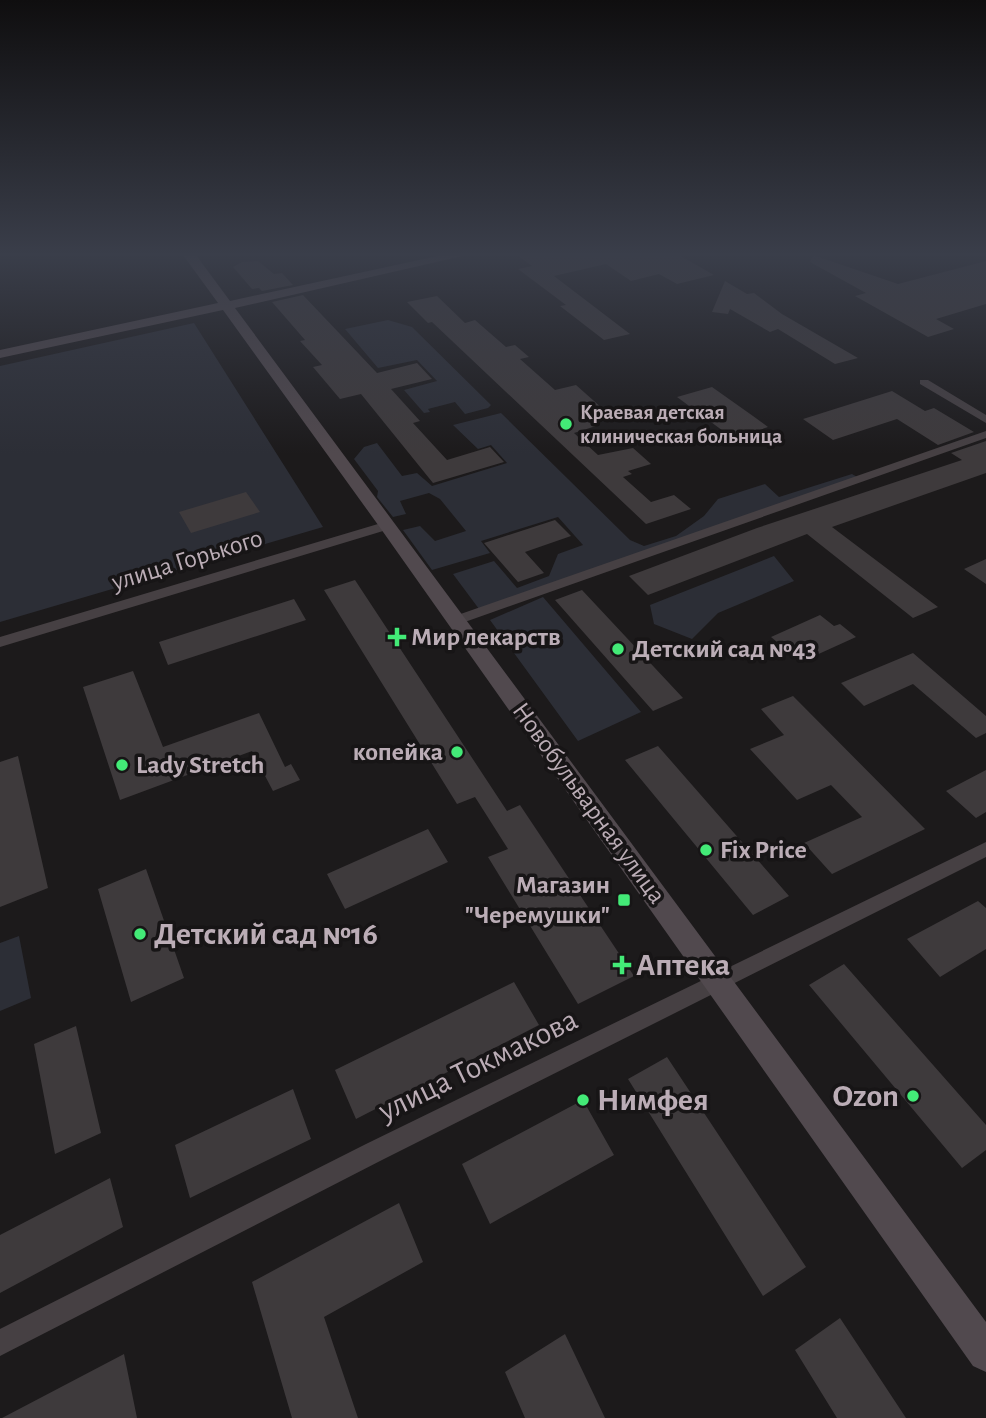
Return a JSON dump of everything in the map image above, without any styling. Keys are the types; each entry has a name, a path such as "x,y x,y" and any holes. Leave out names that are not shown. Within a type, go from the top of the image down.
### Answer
{"street":[{"path":"0,354 152,321"},
{"name":"Новобульварная улица","path":"239,321 986,1353"},
{"path":"924,382 986,420"},
{"path":"457,620 986,434"},
{"name":"улица Горького","path":"0,642 388,525"},
{"name":"улица Токмакова","path":"0,1343 341,1168 986,849"}],"shaded area":[{"path":"382,321 412,327 491,405 465,414 455,402 428,409 430,412 424,413 404,390 437,381 417,360 378,368 345,329"},
{"path":"194,323 323,527 0,622 0,366"},
{"path":"501,413 630,540 644,546 676,536 704,516 718,499 765,484 779,497 852,474 857,477 479,609 453,574 494,561 517,588 549,576 558,554 583,545 558,517 481,541 490,553 432,570 403,530 420,526 435,541 466,531 440,499 429,493 400,501 406,514 393,517 377,497 378,491 354,459 364,447 377,443 402,476 417,473 432,486 507,463 491,445 478,449 453,425"},
{"path":"774,556 794,581 718,613 692,639 654,624 650,605"},
{"path":"543,597 641,712 578,741 490,620"},
{"path":"19,936 31,998 0,1011 0,943"}],"building":[{"path":"289,321 328,321 377,373 417,363 432,379 391,389 420,421 413,423 447,460 490,447 504,462 433,483 361,394 340,399 313,367 322,365 300,341 305,340"},
{"name":"Краевая детская клиническая больница","path":"426,321 476,321 506,347 515,345 529,357 520,359 555,390 576,385 603,409 582,415 596,426 574,433 598,455 633,448 651,464 628,471 632,474 623,477 651,502 674,495 691,509 646,524 432,322"},
{"path":"580,321 613,321 630,334 604,340"},
{"path":"751,321 794,321 858,358 835,364 778,329 770,332"},
{"path":"900,321 940,321 954,329 928,337"},
{"path":"712,387 768,427 734,439 677,397"},
{"path":"892,391 925,411 934,408 974,432 938,445 897,419 833,440 803,419"},
{"path":"986,441 986,473 832,527 938,607 913,618 807,534 648,595 629,576 757,528 962,460 951,453"},
{"path":"246,492 260,512 191,533 179,512"},
{"name":"Краевая детская клиническая больница","path":"555,520 571,536 525,552 544,573 518,582 484,543"},
{"path":"986,559 986,584 964,569"},
{"path":"355,580 507,811 520,805 634,976 578,1004 488,857 508,849 475,797 457,804 324,590"},
{"name":"Детский сад №43","path":"582,590 683,698 653,711 555,600"},
{"path":"294,599 306,620 168,665 159,642"},
{"path":"820,615 834,626 840,624 856,637 801,662 771,637"},
{"path":"913,653 986,716 986,733 976,738 913,684 864,706 841,683"},
{"path":"133,671 163,747 259,713 285,767 291,764 300,780 273,791 252,751 120,800 83,687"},
{"path":"793,696 925,829 832,874 804,843 862,817 831,785 797,800 750,749 784,735 761,709"},
{"path":"658,746 789,896 753,915 625,760"},
{"path":"18,756 48,888 0,907 0,762"},
{"path":"986,770 986,812 976,818 946,791"},
{"path":"428,829 448,862 345,909 327,874"},
{"name":"Детский сад №16","path":"146,869 184,978 131,1002 98,889"},
{"path":"978,901 986,908 986,949 940,977 907,939"},
{"path":"844,964 986,1125 986,1150 962,1168 809,985"},
{"path":"514,982 539,1025 356,1119 335,1070"},
{"path":"76,1026 101,1133 55,1154 34,1044"},
{"path":"667,1057 806,1267 763,1296 628,1079"},
{"path":"293,1089 311,1139 190,1198 175,1145"},
{"path":"583,1100 614,1155 490,1224 462,1164"},
{"path":"110,1178 123,1227 0,1293 0,1235"},
{"path":"399,1203 423,1262 324,1317 358,1418 292,1418 252,1282"},
{"path":"840,1318 906,1418 837,1418 795,1350"},
{"path":"565,1334 605,1418 525,1418 505,1372"},
{"path":"124,1354 137,1418 2,1418"}],"place":[{"name":"Краевая детская клиническая больница","path":"566,424"},
{"name":"Мир лекарств","path":"397,637"},
{"name":"Детский сад №43","path":"618,649"},
{"name":"копейка","path":"457,752"},
{"name":"Lady Stretch","path":"122,765"},
{"name":"Fix Price","path":"706,850"},
{"name":"Магазин \"Черемушки\"","path":"624,900"},
{"name":"Детский сад №16","path":"140,934"},
{"name":"Аптека","path":"622,965"},
{"name":"Ozon","path":"913,1096"},
{"name":"Нимфея","path":"583,1100"}]}
